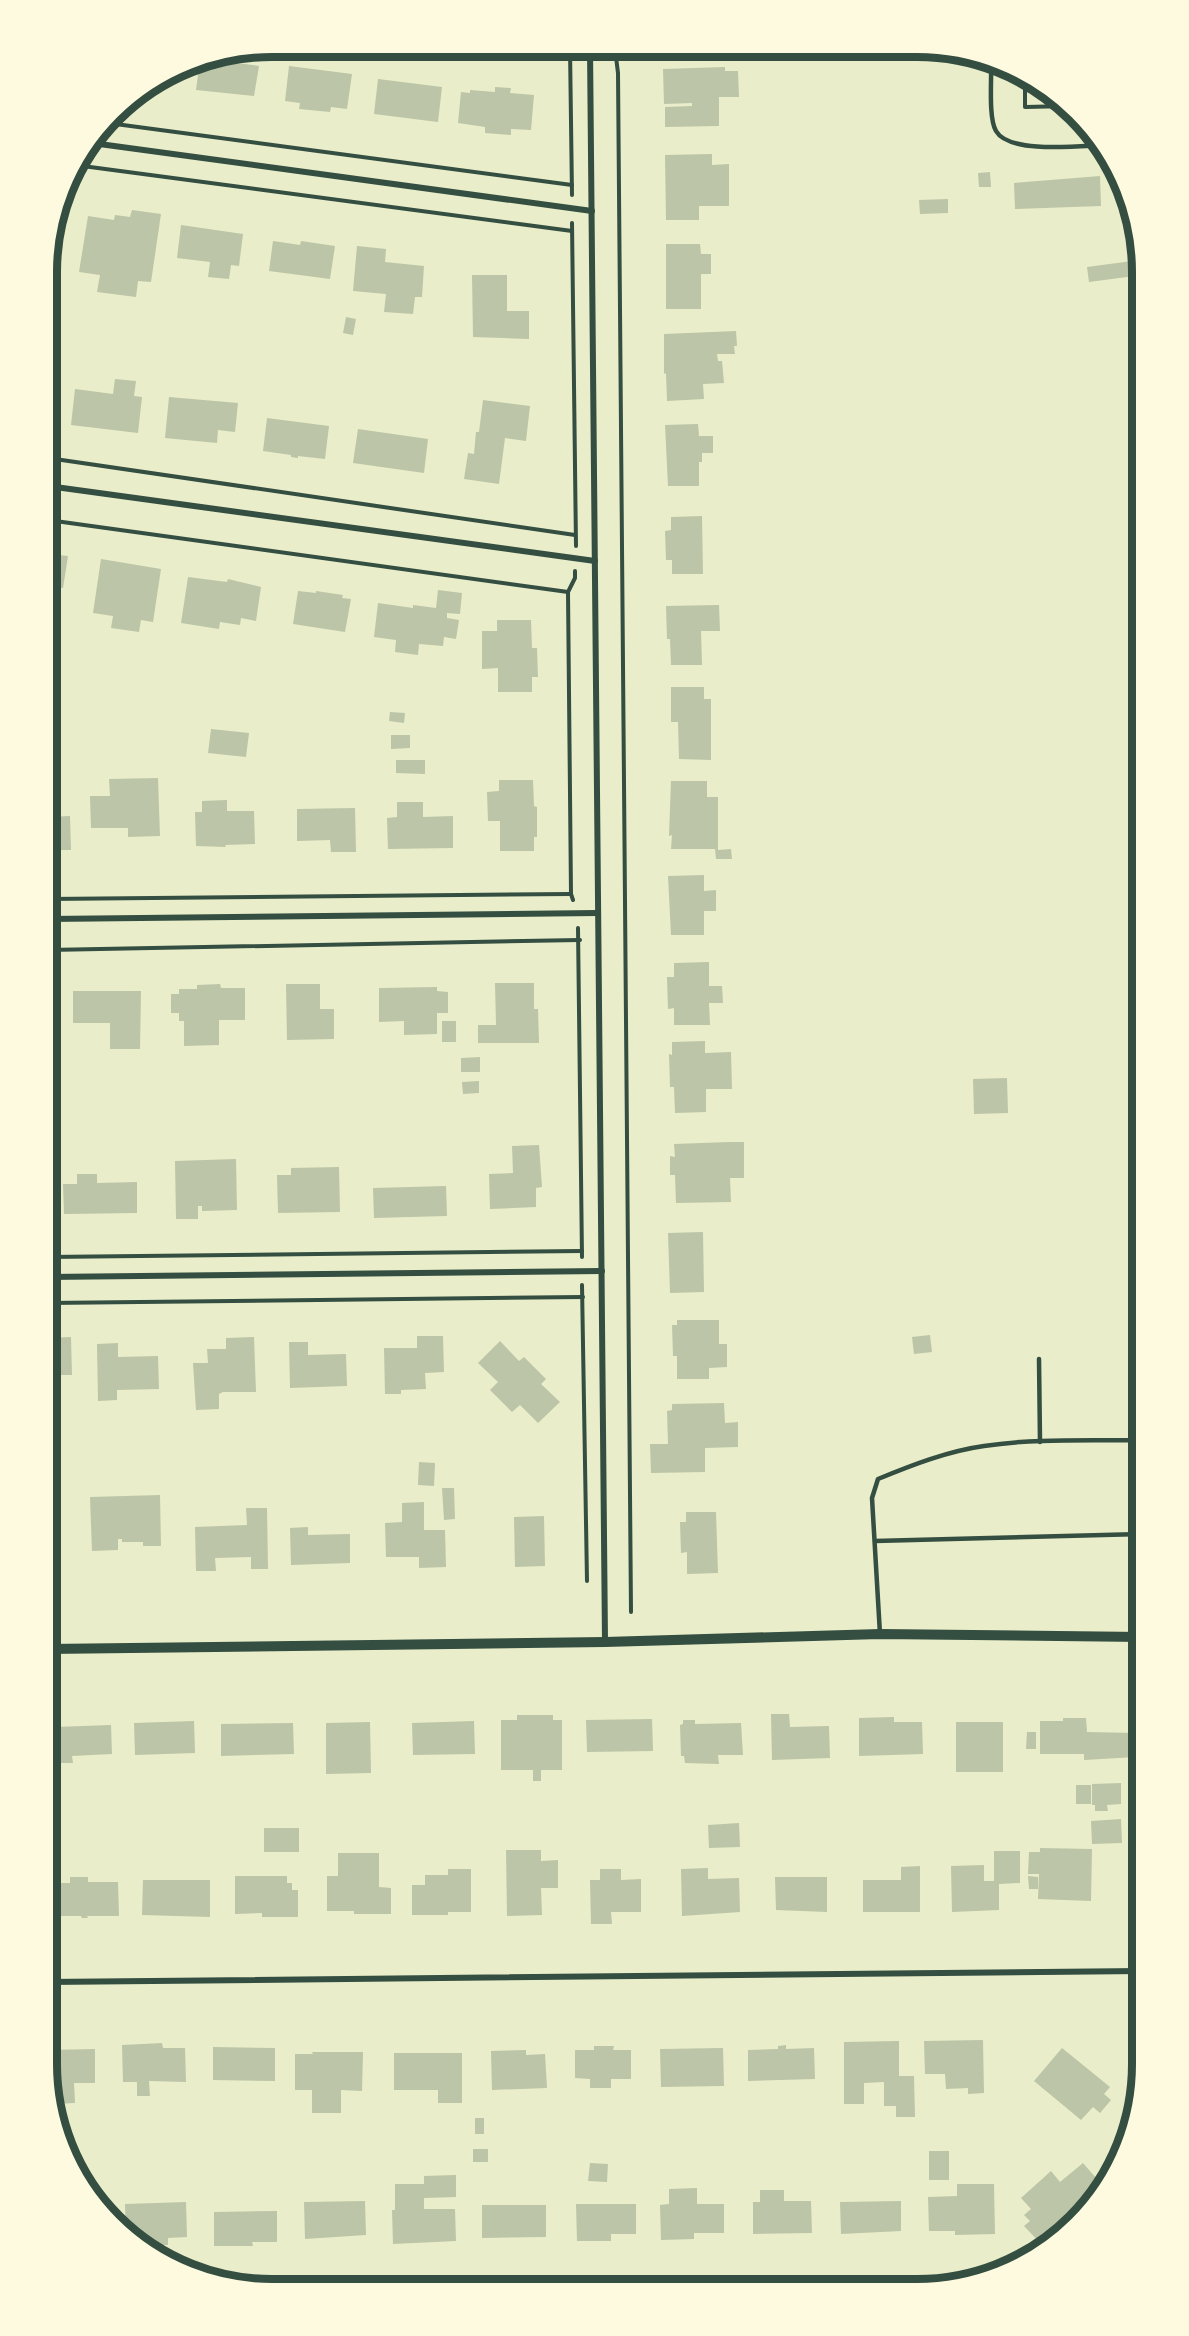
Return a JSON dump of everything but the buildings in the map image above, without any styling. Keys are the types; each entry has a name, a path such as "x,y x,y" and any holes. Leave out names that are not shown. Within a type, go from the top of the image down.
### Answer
{"street":[{"path":"590,57 605,1642"},
{"path":"100,143 592,211"},
{"path":"57,487 595,561"},
{"path":"57,919 598,913"},
{"path":"57,1277 602,1271"},
{"path":"57,1649 605,1642 880,1634 1132,1637"},
{"path":"57,1982 1132,1971"}],"lane":[{"path":"991,70 993,117 996,131 1008,142 1028,146 1091,145"},
{"path":"1039,1359 1040,1442"},
{"path":"880,1634 872,1498 878,1479 920,1462 983,1446 1132,1440"},
{"path":"875,1541 1132,1534"}],"path":[{"path":"570,57 576,559 575,578 568,592 571,894 577,914 580,940 587,1589"},
{"path":"616,57 618,73 631,1612"},
{"path":"1025,87 1025,107 1055,106"},
{"path":"116,124 572,185"},
{"path":"85,166 572,231"},
{"path":"57,459 575,536"},
{"path":"57,521 568,592"},
{"path":"57,898 571,894"},
{"path":"57,950 580,940"},
{"path":"57,1257 582,1251"},
{"path":"57,1303 583,1297"}]}
